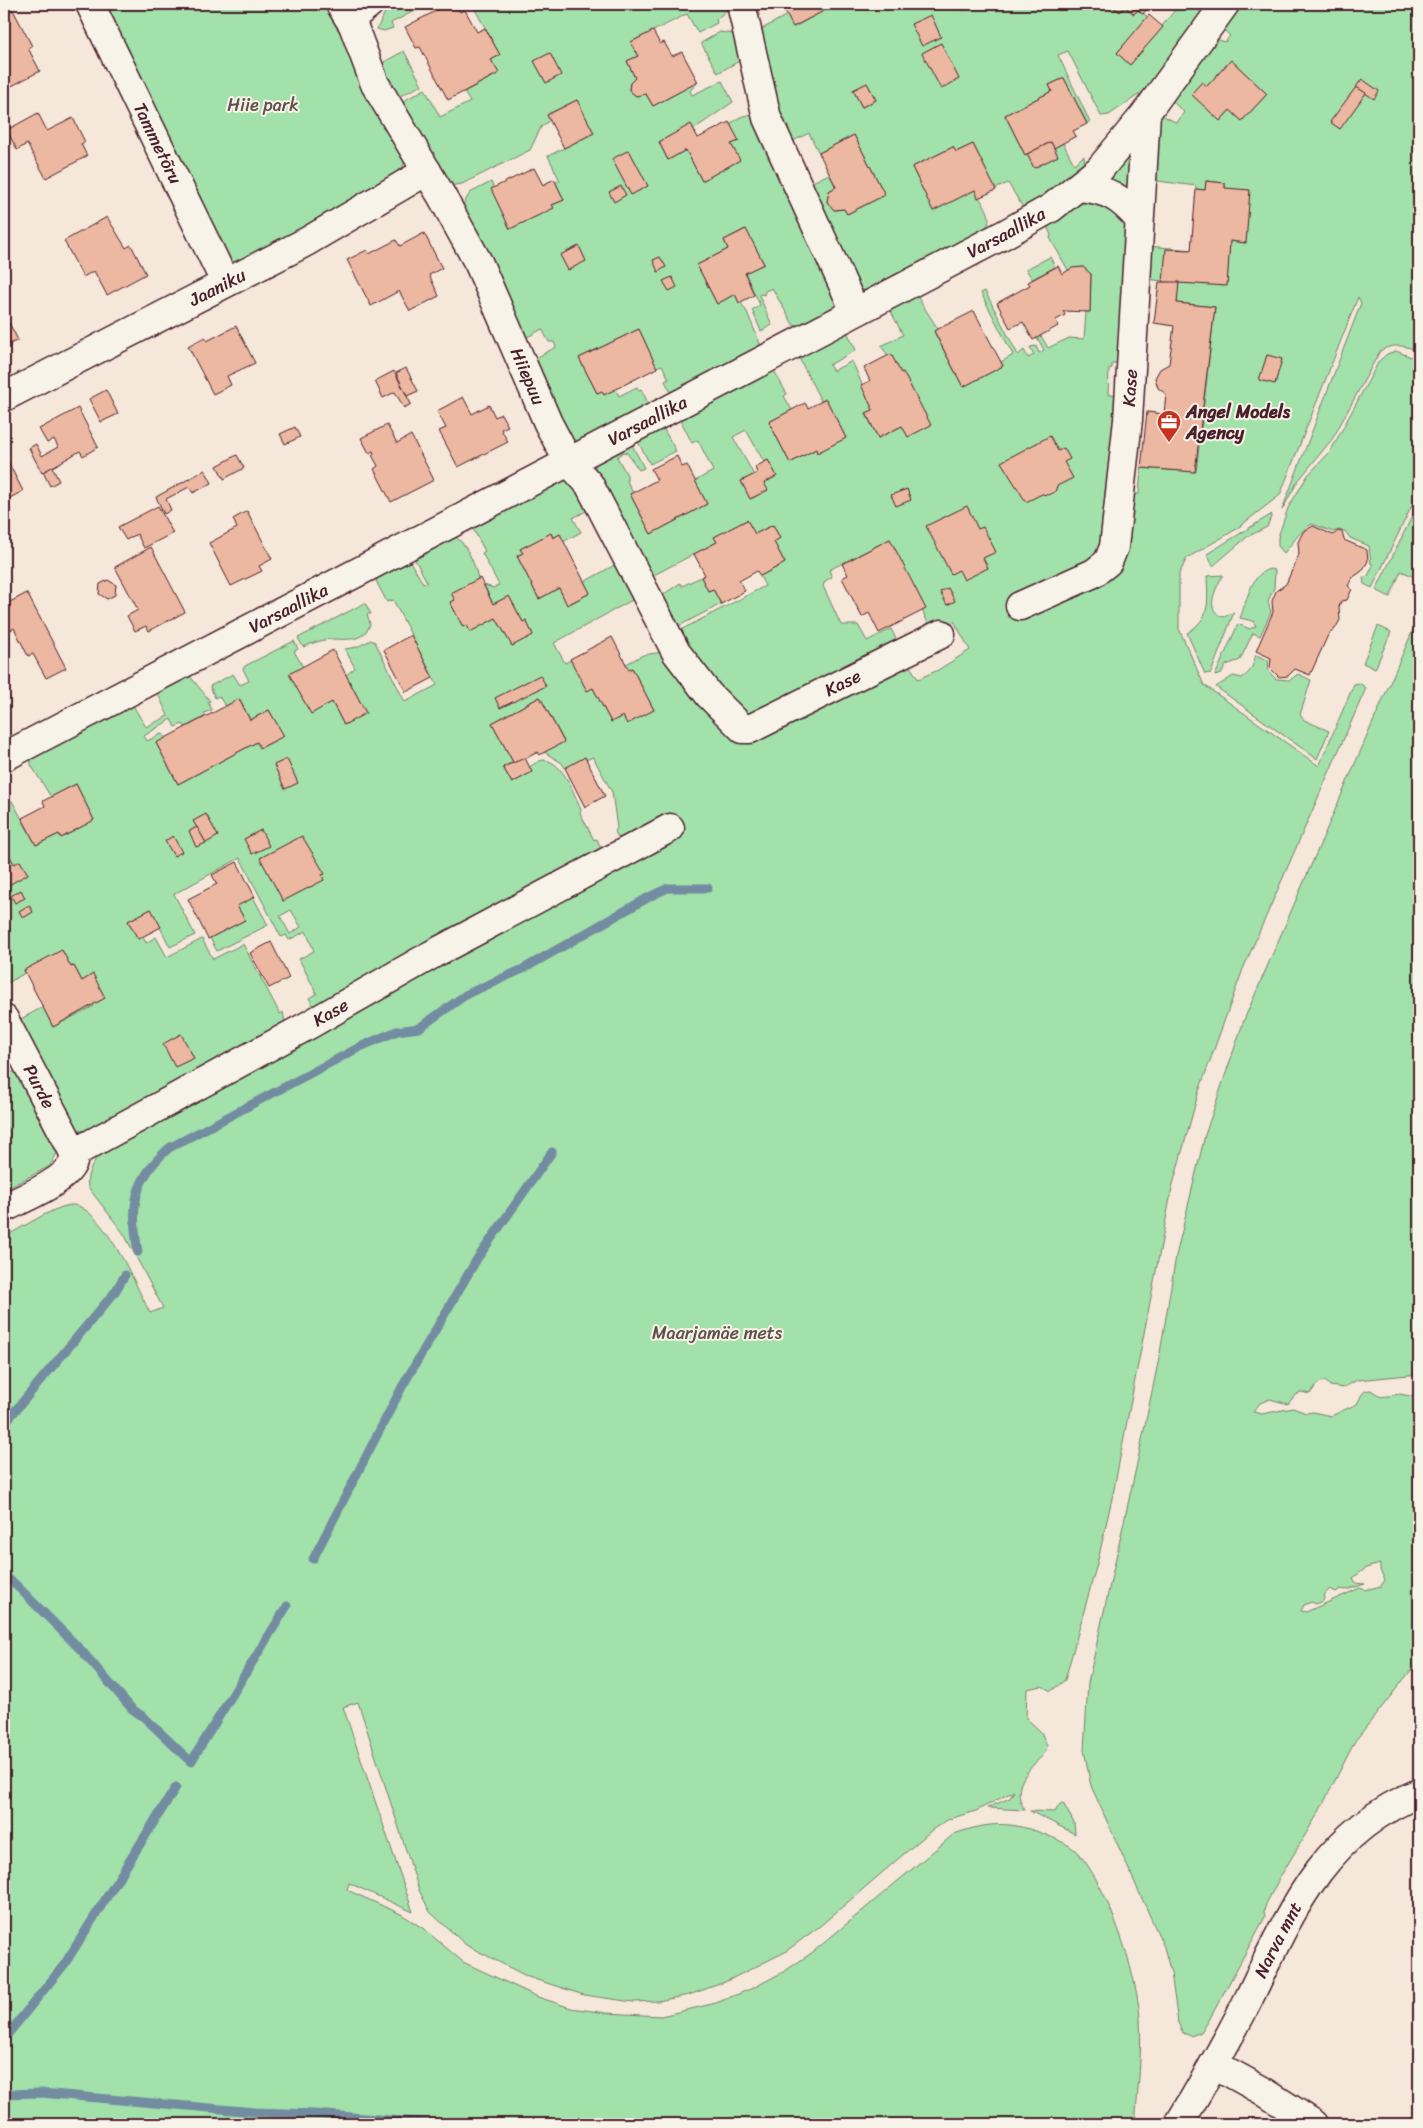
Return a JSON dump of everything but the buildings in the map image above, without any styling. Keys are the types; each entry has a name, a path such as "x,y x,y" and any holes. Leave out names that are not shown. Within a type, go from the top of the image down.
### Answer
{"street":[{"name":"Tammetõru","path":"90,4 225,282"},
{"path":"741,4 767,118 856,311"},
{"name":"Varsaallika","path":"4,756 1005,234 1050,208 1080,187 1103,165 1146,113 1225,4"},
{"name":"Hiiepuu","path":"353,9 375,84 427,171 479,264 544,415 568,461 589,484 676,652 709,695 743,729"},
{"name":"Kase","path":"1020,606 1094,573 1108,562 1112,556 1122,486 1128,420 1146,113"},
{"name":"Jaaniku","path":"4,398 225,282 306,242 427,171"},
{"path":"1080,187 1100,189 1110,194 1128,206 1139,219"},
{"name":"Kase","path":"743,729 750,729 941,634"},
{"name":"Kase","path":"74,1153 307,1026 433,954 670,828"},
{"name":"Purde","path":"4,1020 74,1153"},
{"path":"4,1208 61,1178 74,1164 74,1153"},
{"name":"Narva mnt","path":"1179,2124 1214,2064 1283,1926 1326,1861 1362,1824 1389,1807 1419,1793"},
{"path":"1214,2064 1263,2091 1314,2124"}],"green space":[{"name":"Hiie park","path":"102,4 325,4 337,21 404,158 404,164 400,173 385,186 237,262 230,260 221,250"},
{"path":"389,4 428,4 391,23 393,28 384,31 377,29"},
{"path":"472,4 733,4 716,20 717,23 698,33 687,14 631,42 638,56 627,61 635,78 630,83 629,90 636,96 646,94 653,106 698,82 690,91 692,95 722,81 733,102 694,129 691,125 659,142 668,160 686,150 702,181 739,160 731,144 738,141 730,124 740,117 754,113 838,301 833,309 799,326 794,326 772,288 765,291 764,295 759,295 772,325 761,331 752,310 760,305 745,273 764,264 745,229 724,240 728,249 697,265 717,304 735,294 747,312 761,346 671,393 665,381 669,379 662,365 656,367 639,329 579,358 597,393 602,391 604,395 615,389 619,396 637,387 638,390 641,389 649,405 581,443 569,437 534,359 556,347 554,342 549,342 542,329 522,340 461,208 470,193 491,182 494,188 553,207 552,205 564,200 555,181 560,181 548,156 594,133 577,100 548,114 550,120 541,127 530,150 462,184 448,186 400,103 425,89 440,117 470,102 464,92 498,74 491,60 500,55"},
{"path":"832,4 953,4 962,10 967,10 989,4 1110,4 1120,12 1124,6 1134,14 1138,10 1148,17 1117,53 1130,65 1180,4 1193,4 1204,15 1153,85 1109,115 1101,116 1068,51 1058,55 1090,122 1087,123 1064,78 1049,85 1052,91 1005,115 1025,155 1027,154 1034,167 1058,156 1054,148 1063,143 1074,164 1084,156 1085,165 1066,184 1024,209 1008,183 995,189 973,144 956,152 953,147 912,167 933,210 975,190 986,207 989,222 987,227 867,291 857,288 804,186 829,174 836,187 829,191 827,202 834,210 844,209 847,214 885,195 854,135 819,153 809,133 789,143 755,33 787,15 794,27 832,6","holes":["867,84 876,100 862,107 853,90"]},
{"name":"Maarjamäe mets","path":"1235,4 1419,4 1419,352 1400,346 1385,348 1380,351 1333,438 1298,481 1282,510 1361,303 1358,297 1280,495 1235,530 1187,558 1179,574 1179,629 1204,685 1319,766 1354,684 1359,683 1366,688 1243,969 1198,1094 1172,1188 1113,1494 1098,1560 1065,1680 1051,1691 1042,1686 1027,1689 1026,1718 1041,1732 1047,1745 1044,1754 1022,1780 1019,1791 1021,1803 1025,1810 987,1808 1010,1798 1014,1791 976,1811 949,1819 933,1829 820,1926 785,1952 725,1982 689,1995 658,2001 633,2002 584,1995 528,1977 466,1945 430,1912 419,1890 358,1702 343,1707 413,1912 349,1883 347,1890 401,1914 424,1929 463,1962 538,1997 571,2008 606,2013 661,2016 716,2003 753,1988 785,1971 813,1952 954,1834 979,1827 1001,1824 1036,1831 1064,1843 1078,1853 1100,1887 1119,1931 1133,1978 1140,2018 1135,2124 4,2124 4,1237 62,1207 70,1205 82,1208 94,1217 106,1231 117,1248 150,1313 163,1308 124,1234 88,1187 90,1170 107,1146 623,840 617,836 615,831 617,828 612,792 593,757 586,760 585,758 565,768 562,763 544,752 564,741 540,697 492,723 513,762 503,767 512,783 532,772 529,767 540,761 551,762 557,766 563,772 571,788 581,810 580,813 594,840 597,839 600,846 599,853 317,1012 309,998 317,994 299,959 314,951 306,931 289,940 286,935 281,937 240,858 174,894 195,935 170,947 151,909 128,921 138,939 143,937 146,943 156,937 167,957 202,939 213,959 243,944 280,1014 283,1012 286,1028 87,1131 77,1130 19,1020 43,1007 53,1027 94,1006 93,1004 105,998 93,975 82,981 74,966 24,970 25,973 4,985 4,805 12,801 36,845 59,834 61,838 94,820 76,784 51,797 31,765 31,757 132,704 146,727 168,716 157,691 189,675 210,701 208,702 212,710 204,713 206,716 185,727 183,724 175,727 171,719 144,736 147,741 161,734 164,735 166,738 156,743 178,784 257,742 261,748 283,736 269,710 250,720 240,699 225,706 219,696 215,698 210,686 233,674 240,685 249,681 243,669 245,666 294,641 298,649 294,651 303,667 311,713 332,702 344,725 366,713 346,675 355,668 345,649 357,647 371,640 375,642 405,702 437,685 393,600 387,602 376,581 379,575 409,560 423,583 427,582 413,556 455,536 470,555 478,579 452,593 455,600 450,603 463,627 467,625 471,631 496,618 512,646 533,634 526,621 523,622 509,596 493,604 484,585 493,588 499,585 482,553 485,551 472,527 563,479 579,487 588,510 573,518 581,532 563,542 560,534 553,538 551,534 520,549 523,553 517,556 539,599 559,588 568,605 590,593 584,582 620,562 634,599 554,643 565,663 571,660 587,690 593,688 611,722 623,716 654,710 632,668 629,670 626,664 643,655 663,652 733,738 745,742 908,663 918,679 938,670 970,650 954,621 932,632 890,539 829,570 832,577 825,581 823,586 841,625 858,625 867,641 891,629 898,643 748,720 673,634 765,586 760,576 785,563 774,542 780,538 773,525 755,534 747,520 715,537 717,542 650,577 594,478 596,462 630,441 644,468 639,470 627,453 623,452 617,457 627,475 627,481 633,493 630,494 651,534 707,504 695,481 713,471 698,440 692,443 681,417 773,369 787,394 784,396 792,410 769,422 790,463 816,449 817,452 846,438 826,399 821,401 799,358 800,354 845,328 856,350 829,365 833,371 852,361 873,410 866,414 878,438 902,426 930,425 903,372 901,373 881,346 903,335 889,308 915,296 918,298 938,329 934,332 963,387 1003,366 1001,362 1013,355 981,293 985,291 1018,355 1024,350 1028,358 1034,355 1030,347 1036,346 1039,353 1044,350 1037,337 1041,336 1048,348 1069,338 1084,339 1086,312 1090,311 1091,274 1083,267 1068,270 1050,238 1051,235 1046,224 1079,204 1086,202 1103,206 1127,222 1123,361 1112,364 1112,368 1109,369 1108,395 1117,394 1102,579 1129,494 1139,494 1141,468 1196,472 1215,307 1177,303 1178,283 1147,279 1147,246 1229,253 1230,241 1245,243 1225,188 1225,183 1206,181 1205,190 1196,189 1196,186 1150,180 1160,114 1177,123 1184,112 1171,100 1216,39 1225,42 1230,36 1222,28","holes":["1231,60 1267,94 1242,121 1230,110 1220,121 1207,86","746,430 764,462 768,460 776,476 764,483 767,490 751,499 741,481 754,475 733,437","291,910 301,927 290,934 280,916"]},
{"path":"720,32 734,34 741,60 718,73 701,43"},
{"path":"404,51 422,85 396,98 382,67 384,62"},
{"path":"1131,146 1128,187 1125,188 1111,180 1110,177"},
{"path":"1050,257 1055,267 1032,279 1026,269"},
{"path":"1396,351 1419,360 1419,491 1372,588 1364,584 1363,577 1368,576 1373,565 1371,564 1369,546 1350,538 1345,531 1333,532 1312,524 1300,534 1284,553 1278,546 1278,537 1288,508 1308,475 1330,452 1379,361 1387,354"},
{"path":"663,428 676,451 650,464 636,438"},
{"path":"1419,502 1419,567 1415,577 1401,571 1390,597 1376,590"},
{"path":"1272,514 1267,527 1247,537 1213,566 1207,554"},
{"path":"1270,569 1275,570 1274,588 1268,601 1271,612 1260,636 1253,633 1240,660 1226,665 1221,674 1215,676 1238,624 1250,629 1256,626 1253,621 1240,618 1254,582 1258,576"},
{"path":"1223,575 1213,599 1214,610 1224,617 1234,612 1211,673 1205,674 1187,633 1200,622 1204,615 1207,602 1207,576"},
{"path":"701,577 708,591 713,589 721,604 671,630 660,597 680,583 682,586"},
{"path":"365,603 371,614 367,614 370,624 367,630 359,637 323,640 303,647 298,638"},
{"path":"1419,616 1419,1374 1357,1380 1343,1388 1330,1386 1325,1381 1318,1383 1310,1394 1301,1392 1295,1395 1288,1404 1270,1399 1260,1403 1253,1412 1262,1414 1293,1408 1306,1413 1313,1412 1331,1416 1357,1404 1362,1394 1368,1390 1381,1397 1400,1394 1419,1398 1419,1664 1412,1669 1355,1741 1320,1810 1279,1879 1266,1904 1265,1917 1208,2022 1201,2032 1191,2036 1183,2033 1178,2023 1171,1973 1164,1947 1091,1786 1084,1750 1088,1683 1160,1353 1176,1256 1205,1135 1244,1020","holes":["1380,1564 1380,1570 1385,1580 1381,1586 1365,1590 1360,1588 1306,1612 1301,1611 1304,1605 1323,1601 1325,1594 1330,1589 1336,1592 1340,1589 1346,1590 1365,1584 1355,1583 1353,1578 1366,1568"]},
{"path":"1378,626 1391,632 1375,669 1363,663"},
{"path":"1256,655 1268,660 1269,672 1276,679 1290,680 1298,674 1311,680 1300,715 1304,720 1329,731 1317,759 1216,687 1233,676 1242,678 1246,675 1252,668"},
{"path":"253,897 268,925 217,951 210,938 245,920 237,906"},
{"path":"7,1072 15,1072 57,1153 50,1166 4,1190 4,1110 6,1108 4,1103 4,1081 10,1078"},
{"path":"1063,1803 1074,1823 1075,1834 1030,1811 1055,1812 1060,1804"}],"waterway":[{"path":"138,1252 134,1221 137,1195 148,1171 169,1148 360,1047 397,1031 419,1028 467,994 523,969 651,896 668,888 708,888"},
{"path":"313,1559 402,1387 477,1259 552,1152"},
{"path":"4,1424 115,1292 125,1275"},
{"path":"4,1576 14,1583 80,1649 132,1709 145,1718 191,1762 287,1606"},
{"path":"4,2039 64,1965 176,1787"},
{"path":"4,2094 41,2093 255,2112 314,2114 441,2124"}],"place":[{"name":"Angel Models Agency","path":"1169,443"}]}
